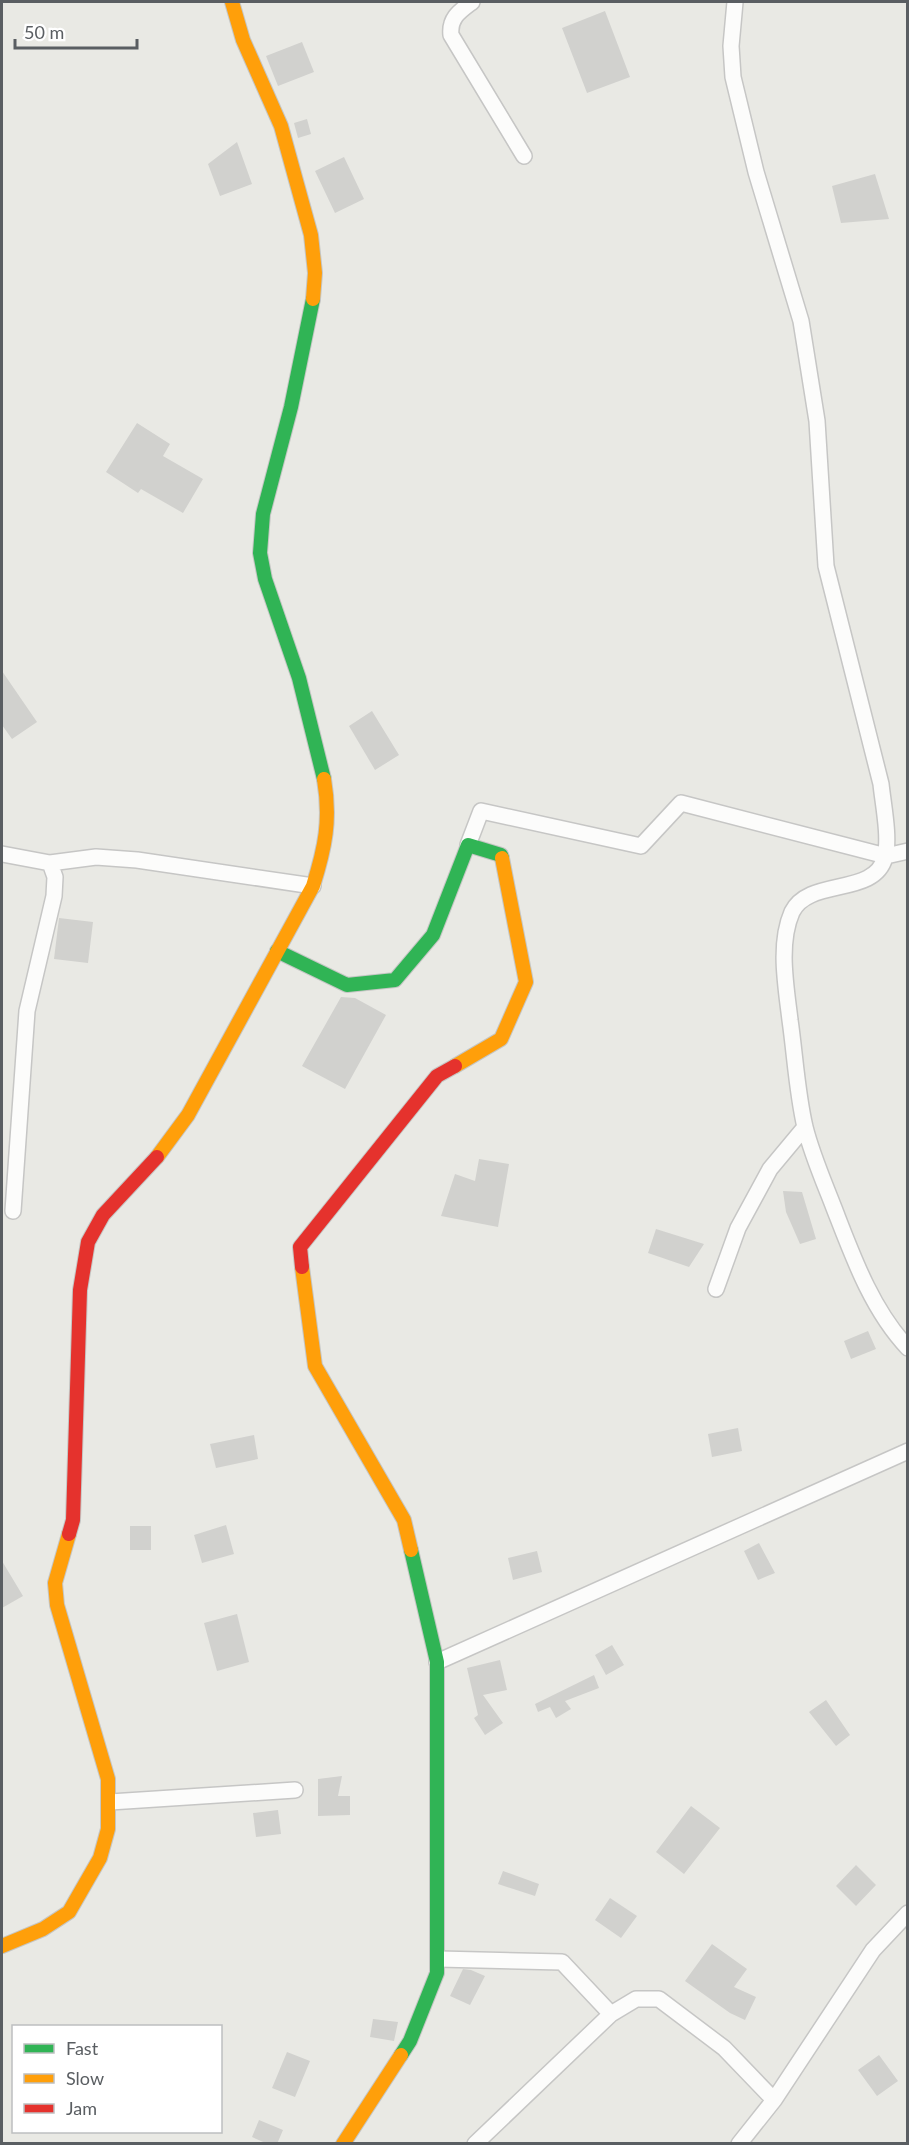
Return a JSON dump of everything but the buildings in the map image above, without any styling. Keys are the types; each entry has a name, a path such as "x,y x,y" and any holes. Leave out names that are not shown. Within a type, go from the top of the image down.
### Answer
{"street":[{"path":"2,1946 43,1929 69,1912 80,1898 100,1858 108,1829 110,1802 108,1779 60,1616 55,1583 73,1520 83,1265 88,1242 103,1215 157,1157 188,1115 314,886 326,846 327,796 314,733 265,579 260,554 263,514 291,407 314,296 315,273 310,235 281,126 243,40 232,2"},
{"path":"472,2 457,14 450,24 452,35 524,156"},
{"path":"735,2 731,46 733,77 756,172 801,321 817,421 826,566 881,784 886,856 869,877 813,894 793,910 785,934 786,992 805,1127 854,1258 891,1329 908,1348"},
{"path":"277,951 347,985 395,980 433,934 481,811 641,846 681,803 886,856 908,851"},
{"path":"344,2144 411,2041 435,1983 438,1959 437,1662 404,1520 315,1366 300,1247 437,1076 501,1040 526,982 501,855 468,845"},
{"path":"2,854 50,863 96,857 137,860 314,886"},
{"path":"13,1211 27,1011 54,896 55,877 50,863"},
{"path":"716,1289 738,1228 770,1169 805,1127"},
{"path":"437,1662 908,1451"},
{"path":"110,1802 295,1790"},
{"path":"739,2144 774,2100 873,1950 908,1913"},
{"path":"438,1959 562,1962 611,2014"},
{"path":"475,2144 611,2014 636,1999 658,1999 724,2048 774,2100"}],"traffic: fast":[{"path":"313,299 291,407 263,514 260,553 265,579 299,678 324,779"},
{"path":"277,951 347,985 395,980 433,935 468,845 501,855 502,858"},
{"path":"401,2055 410,2041 437,1973 437,1662 411,1550"}],"traffic: slow":[{"path":"232,2 243,40 281,126 311,235 315,273 313,299"},
{"path":"157,1157 188,1115 313,886 326,834 327,808 324,779"},
{"path":"455,1066 501,1039 526,982 502,858"},
{"path":"302,1267 315,1366 404,1520 411,1550"},
{"path":"2,1946 43,1929 69,1912 100,1858 108,1829 108,1779 57,1605 55,1583 69,1534"},
{"path":"343,2144 401,2055"}],"traffic: jam":[{"path":"302,1267 300,1247 437,1076 455,1066"},
{"path":"69,1534 73,1520 80,1290 88,1242 103,1215 157,1157"}]}
